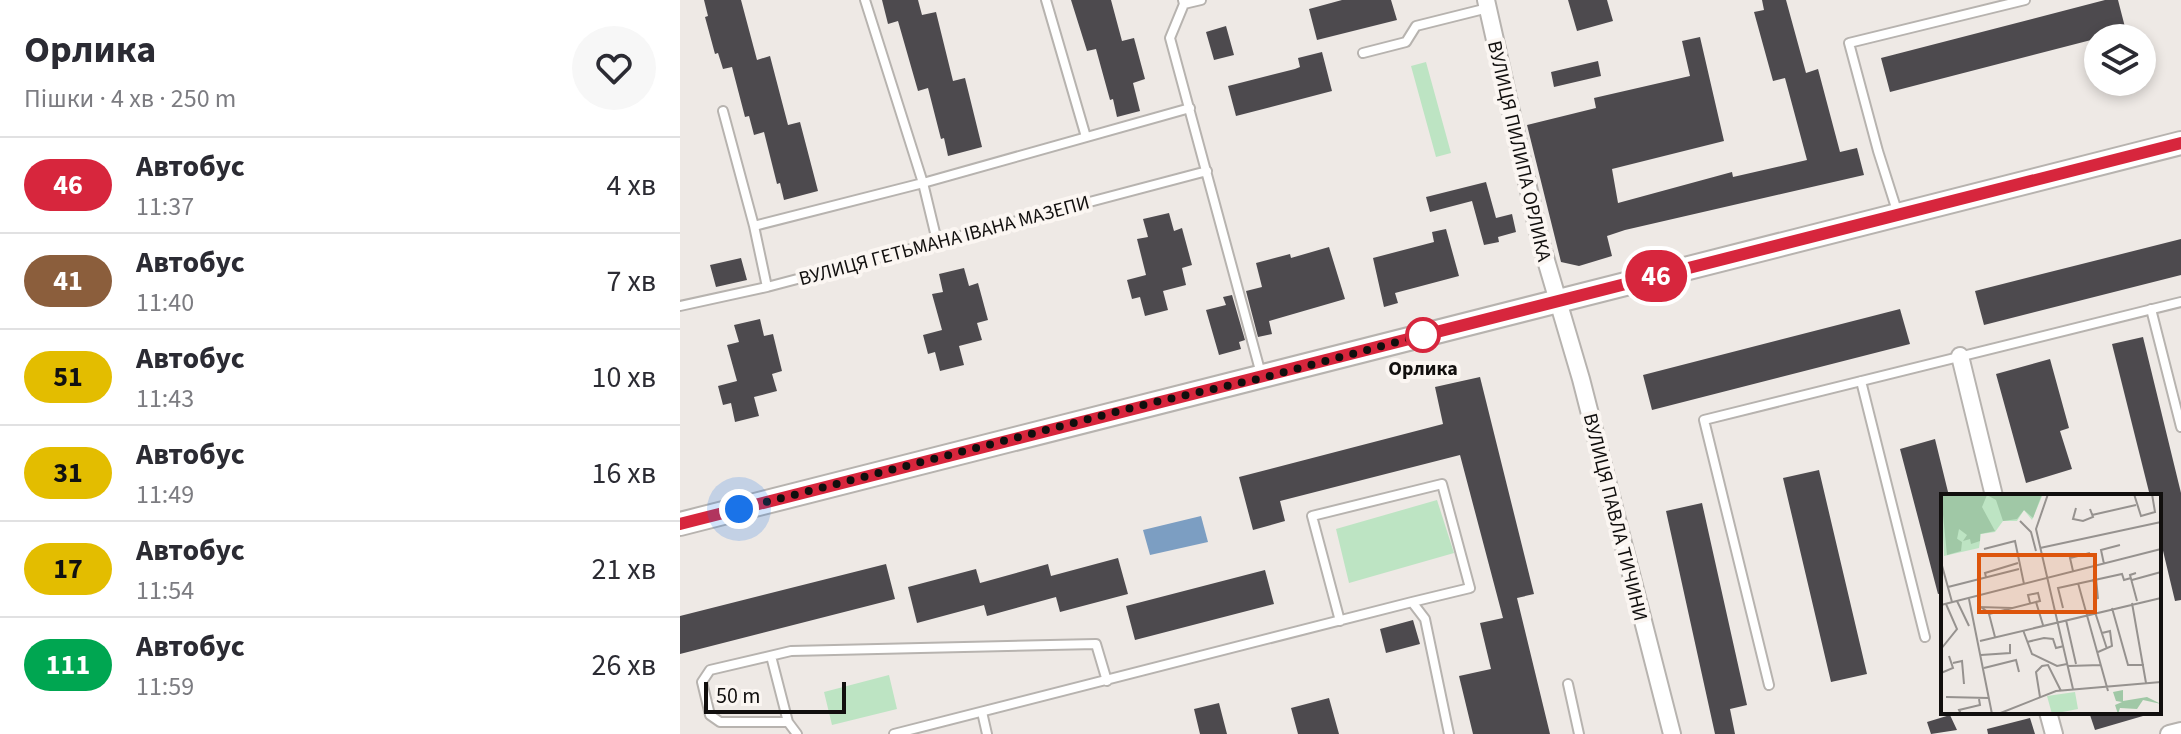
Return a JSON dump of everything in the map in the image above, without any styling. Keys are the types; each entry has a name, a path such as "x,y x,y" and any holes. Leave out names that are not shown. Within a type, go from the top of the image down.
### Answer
{"main road":[{"path":"680,524 2181,143"}],"street":[{"name":"ВУЛИЦЯ ПИЛИПА ОРЛИКА","path":"1487,4 1556,302"},
{"name":"ВУЛИЦЯ ПАВЛА ТИЧИНИ","path":"1556,302 1581,379 1672,734"},
{"path":"1960,356 1994,494"},
{"path":"2049,714 2054,734"},
{"path":"2169,734 2181,731"}],"lane":[{"path":"865,0 923,183 937,241"},
{"path":"1046,0 1086,137"},
{"path":"1201,0 1184,2 1170,38 1262,378"},
{"path":"1898,214 1849,43 2025,0"},
{"path":"1363,53 1406,42 1416,26 1487,4"},
{"path":"754,226 923,183 1190,108"},
{"path":"723,111 767,287"},
{"name":"ВУЛИЦЯ ГЕТЬМАНА ІВАНА МАЗЕПИ","path":"680,306 767,287 1207,171"},
{"path":"1769,685 1704,420 2181,302"},
{"path":"2151,309 2181,427"},
{"path":"1861,381 1925,637"},
{"path":"894,734 1107,681 1470,588 1442,484 1312,516 1340,621"},
{"path":"1412,602 1425,619 1449,734"},
{"path":"788,722 720,722 710,715 702,682 710,670 791,651 1096,644 1107,681"},
{"path":"771,656 788,722 797,734"},
{"path":"1568,684 1579,734"},
{"path":"982,712 987,734"}],"green space":[{"path":"1426,62 1451,153 1436,157 1411,66"},
{"path":"1437,500 1454,553 1349,583 1336,529"},
{"path":"889,675 897,709 832,725 824,692"}],"water":[{"path":"1201,516 1208,542 1150,555 1143,530"}],"building":[{"path":"704,0 741,0 757,60 770,56 788,125 800,122 818,191 784,200 764,132 754,135 749,116 745,117 732,67 723,69 718,53 715,54 705,17 708,16"},
{"path":"882,0 918,0 922,15 936,12 953,81 965,78 982,147 948,156 928,88 918,91 898,21 888,24"},
{"path":"1071,0 1111,0 1122,41 1134,38 1145,79 1133,83 1140,111 1117,117 1096,49 1087,51"},
{"path":"1342,0 1391,0 1397,20 1317,40 1309,9"},
{"path":"1568,0 1607,0 1613,21 1577,31"},
{"path":"1762,0 1786,0 1806,73 1818,69 1840,152 1857,148 1864,175 1625,230 1607,236 1612,256 1579,266 1561,262 1527,125 1596,108 1594,98 1690,76 1682,41 1700,37 1724,141 1612,169 1618,203 1732,172 1733,177 1807,160 1785,78 1773,81 1754,12 1764,10"},
{"path":"2105,0 2118,0 2124,24 2084,24 2084,42 1890,92 1881,58"},
{"path":"1226,26 1234,55 1214,60 1206,32"},
{"path":"1322,52 1332,91 1236,116 1228,86 1295,69 1300,67 1298,58"},
{"path":"1598,61 1601,76 1554,87 1551,72"},
{"path":"1486,182 1496,218 1512,214 1516,232 1498,237 1499,242 1484,245 1472,201 1430,212 1426,197"},
{"path":"1169,213 1174,231 1182,228 1192,265 1182,268 1186,285 1163,291 1168,310 1145,316 1140,297 1132,299 1127,280 1146,275 1137,239 1148,237 1143,219"},
{"path":"1446,229 1459,276 1395,293 1398,303 1384,307 1373,258 1434,242 1432,232"},
{"path":"2181,239 2181,275 1984,325 1975,291"},
{"path":"1329,247 1345,299 1269,321 1272,334 1258,337 1246,291 1262,287 1256,263 1290,254 1291,258"},
{"path":"741,258 747,280 716,287 710,265"},
{"path":"964,268 969,286 978,283 988,320 977,323 982,340 959,346 964,365 940,371 935,352 928,354 923,335 942,330 932,294 943,292 939,274"},
{"path":"1232,295 1245,340 1239,342 1241,349 1219,355 1206,310 1226,305 1223,297"},
{"path":"1900,309 1910,344 1652,410 1643,375"},
{"path":"760,319 764,336 773,334 782,371 772,374 777,391 754,397 759,416 735,422 731,403 723,405 718,386 737,381 727,345 739,342 734,325"},
{"path":"2143,337 2181,493 2181,600 2175,601 2161,542 2161,494 2150,494 2112,344"},
{"path":"2050,359 2069,428 2060,431 2072,469 2026,483 1996,374"},
{"path":"1480,377 1534,594 1517,598 1550,734 1473,734 1459,676 1491,669 1480,623 1503,618 1460,455 1280,501 1285,521 1253,530 1239,477 1443,424 1435,387"},
{"path":"1935,439 1949,494 1941,494 1941,593 1938,594 1900,449"},
{"path":"1819,470 1867,674 1831,682 1783,478"},
{"path":"1702,503 1747,705 1730,709 1735,734 1715,734 1666,511"},
{"path":"1118,558 1128,594 1060,612 1056,597 987,616 984,605 917,623 908,587 976,569 980,583 1048,564 1051,576"},
{"path":"886,564 895,599 680,654 680,616"},
{"path":"1265,570 1274,604 1135,640 1126,606"},
{"path":"1413,620 1420,644 1386,653 1380,629"},
{"path":"1329,698 1339,734 1298,734 1291,708"},
{"path":"1219,703 1227,734 1200,734 1194,709"},
{"path":"2090,714 2143,714 2143,716 2095,730"},
{"path":"1950,715 1957,730 1931,734 1927,722"},
{"path":"2030,718 2035,734 1988,734 1987,729"}],"bus line":[{"name":"46","path":"680,524 2181,143"}],"place":[{"name":"Орлика","path":"1423,335"}],"route":[{"path":"739,509 1423,335"}]}
